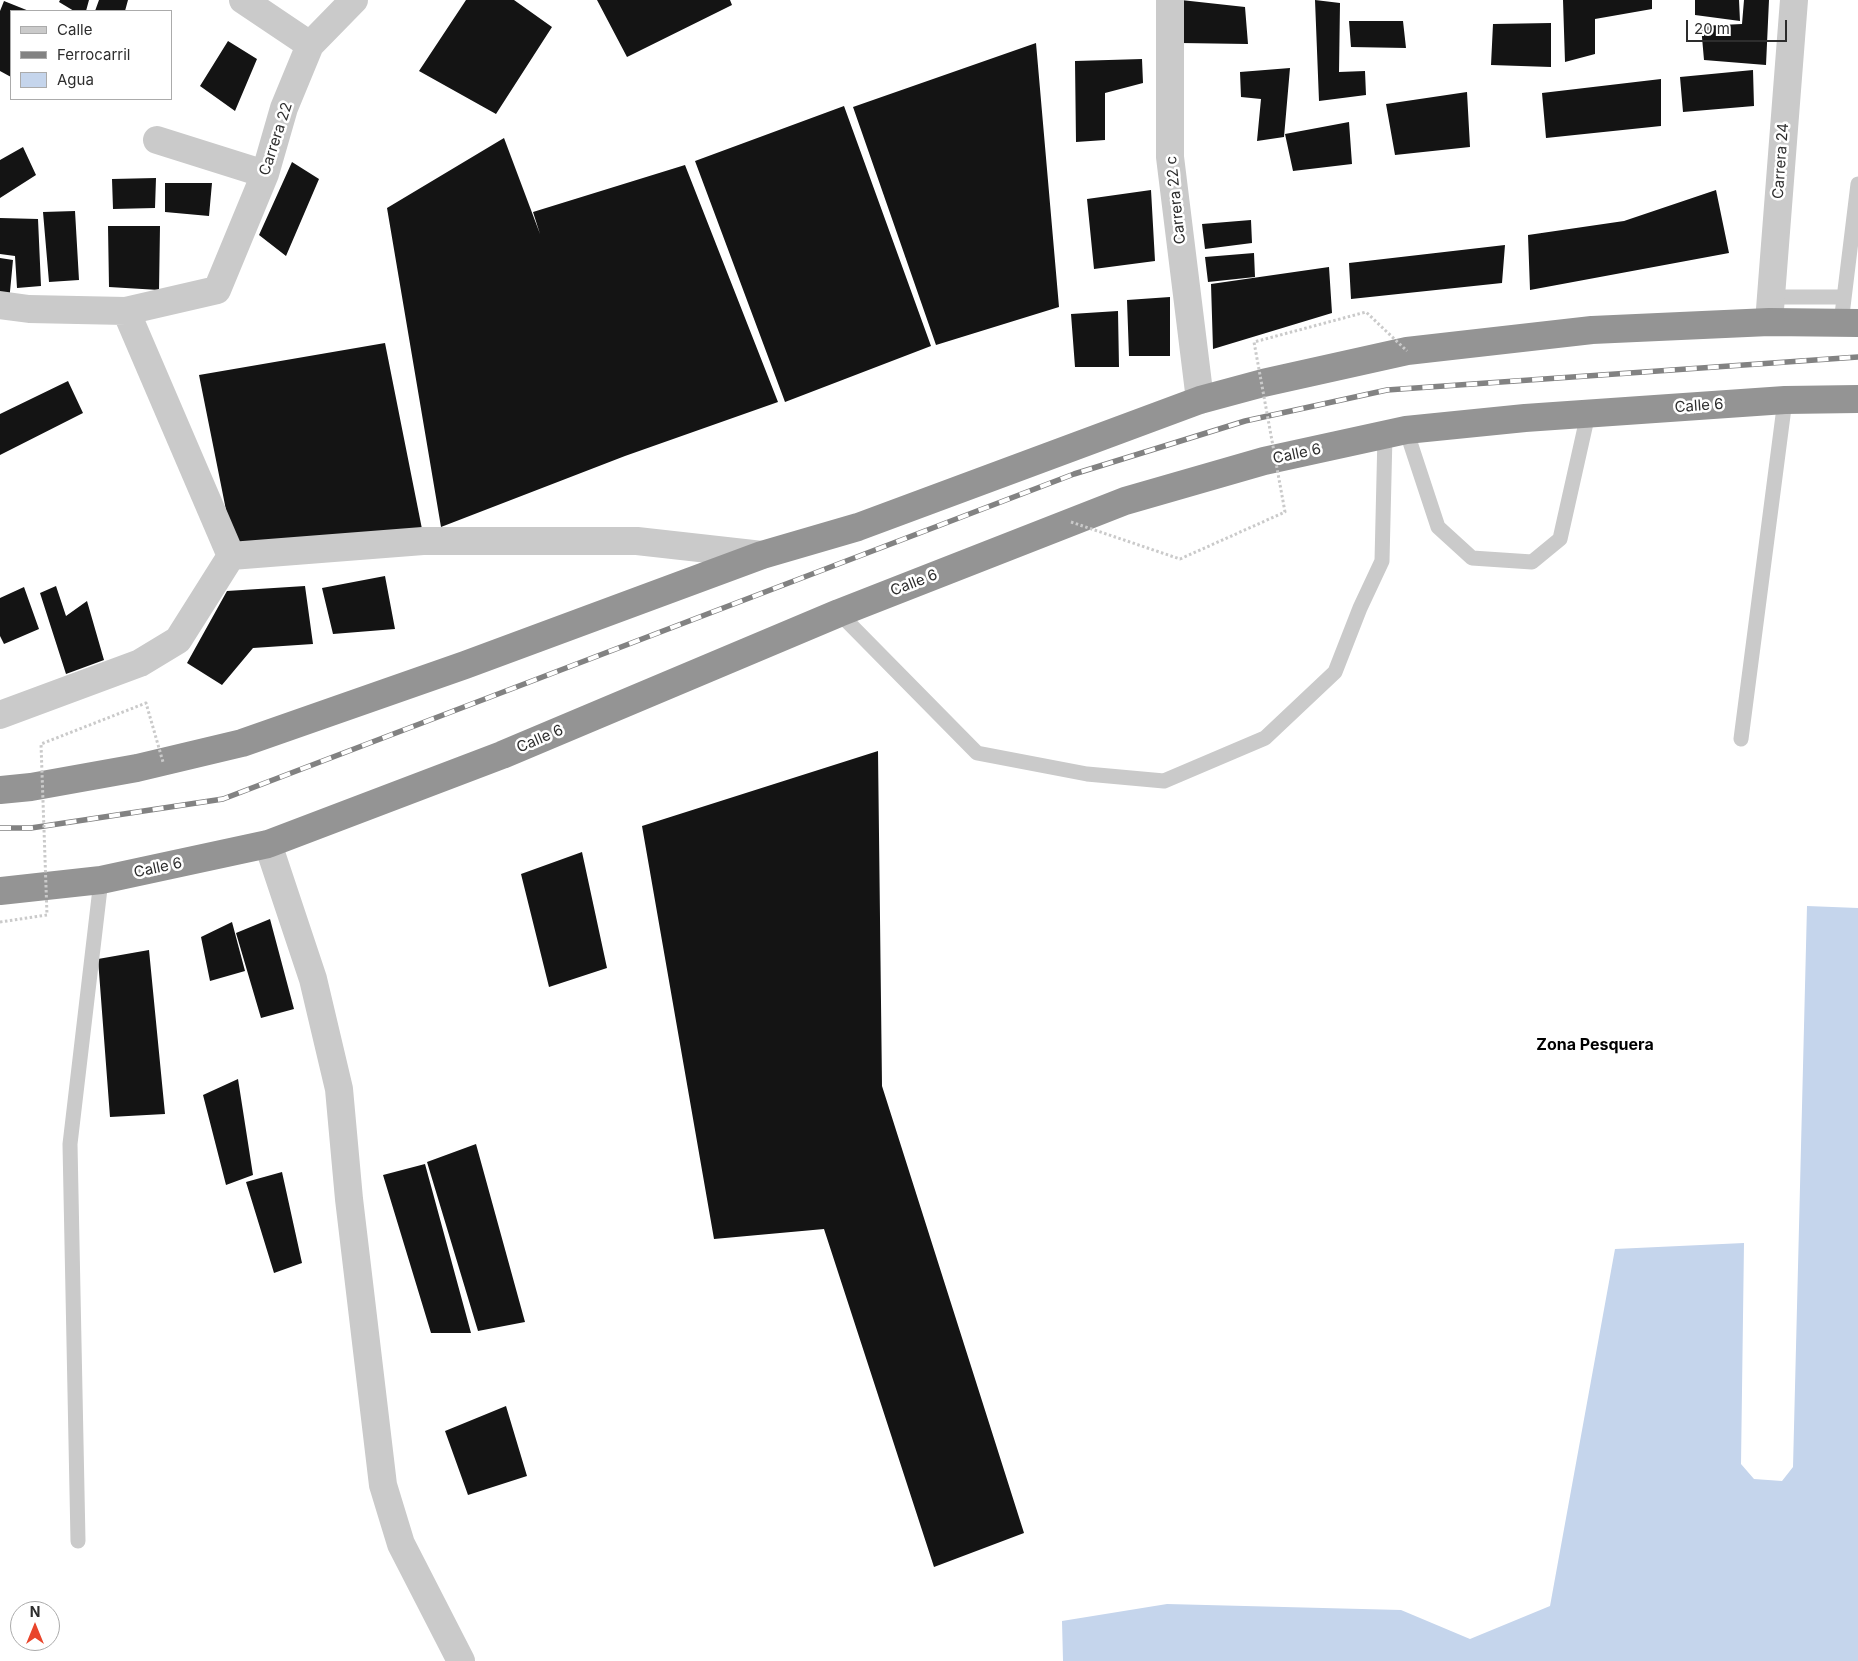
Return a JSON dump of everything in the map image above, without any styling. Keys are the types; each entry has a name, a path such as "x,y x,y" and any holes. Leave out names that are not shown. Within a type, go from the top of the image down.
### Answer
{"highway":[{"path":"0,790 31,787 163,762 261,736 465,665 762,555 858,527 1200,400 1336,365 1407,351 1770,309 1847,314"},
{"name":"Calle 6","path":"0,891 101,880 268,844 502,755 838,613 1125,501 1264,461 1395,432 1588,414 1785,400 1858,400"}],"street":[{"path":"243,0 310,45"},
{"name":"Carrera 22","path":"126,311 217,290 265,174 284,108 310,45 354,0"},
{"name":"Carrera 22 c","path":"1170,0 1170,157 1200,400"},
{"name":"Carrera 24","path":"1770,309 1794,0"},
{"path":"157,140 265,174"},
{"path":"0,305 29,309 126,311 231,556"},
{"path":"231,556 423,541 637,541 762,555"},
{"path":"0,715 140,664 178,640 231,556"},
{"path":"268,844 313,979 339,1089 349,1200 383,1485 401,1544 461,1661"}],"lane":[{"path":"1847,314 1858,184"},
{"path":"1741,739 1785,400"},
{"path":"1395,432 1438,527 1472,558 1532,562 1560,539 1588,414"},
{"path":"838,613 977,753 1087,774 1164,781 1265,738 1334,672 1360,608 1382,561 1395,432"},
{"path":"78,1541 70,1144 101,880"}],"path":[{"path":"1071,522 1180,560 1285,512 1254,342 1366,312 1407,351"},
{"path":"0,922 47,915 42,744 146,703 163,762"}],"water":[{"path":"1807,906 1858,908 1858,1661 1063,1661 1062,1621 1167,1604 1401,1610 1470,1639 1550,1606 1615,1249 1744,1243 1741,1464 1754,1479 1782,1481 1793,1467"}],"building":[{"path":"60,0 89,0 86,10 72,10 59,2"},
{"path":"99,0 128,0 125,10 95,10"},
{"path":"466,0 514,0 552,27 496,114 419,71"},
{"path":"597,0 730,0 732,5 627,57"},
{"path":"1181,0 1245,7 1248,44 1181,43"},
{"path":"1315,0 1340,3 1339,72 1365,71 1366,95 1319,101"},
{"path":"1563,0 1652,0 1652,9 1595,19 1595,54 1565,62"},
{"path":"1695,0 1739,0 1740,21 1695,15"},
{"path":"1744,0 1769,0 1766,65 1704,60 1701,26 1742,24"},
{"path":"4,1 26,10 10,10 10,76 0,71 0,11"},
{"path":"1349,21 1403,21 1406,48 1351,47"},
{"path":"1551,23 1551,67 1491,65 1493,24"},
{"path":"228,41 257,59 235,111 200,86"},
{"path":"1036,43 1059,307 936,345 853,107"},
{"path":"1142,59 1143,83 1105,93 1105,140 1076,142 1075,61"},
{"path":"1290,68 1284,137 1257,141 1261,99 1241,97 1240,72"},
{"path":"1753,70 1754,106 1683,112 1680,77"},
{"path":"1661,79 1661,126 1546,138 1542,93"},
{"path":"1467,92 1470,147 1395,155 1386,104"},
{"path":"844,106 931,346 785,402 695,161"},
{"path":"1349,122 1352,164 1293,171 1285,134"},
{"path":"504,138 540,234 533,212 685,165 778,402 625,456 441,527 387,208"},
{"path":"23,147 36,175 0,198 0,160"},
{"path":"292,162 319,179 286,256 259,235"},
{"path":"156,178 155,208 113,209 112,179"},
{"path":"165,183 212,183 209,216 165,212"},
{"path":"1151,190 1155,261 1094,269 1087,199"},
{"path":"1716,190 1729,253 1530,290 1528,235 1624,221"},
{"path":"75,211 79,280 49,282 43,212"},
{"path":"0,218 38,219 41,286 17,288 15,256 0,254"},
{"path":"1251,220 1252,243 1205,249 1202,224"},
{"path":"108,226 160,226 159,290 109,287"},
{"path":"1505,245 1502,283 1351,299 1349,263"},
{"path":"1254,253 1255,277 1208,282 1205,257"},
{"path":"0,258 13,260 9,302 0,301"},
{"path":"1329,267 1332,313 1213,349 1211,284"},
{"path":"1170,297 1170,356 1129,356 1127,300"},
{"path":"1118,311 1119,367 1075,367 1071,314"},
{"path":"385,343 422,529 233,545 199,375"},
{"path":"68,381 83,413 0,455 0,414"},
{"path":"385,576 395,629 333,634 322,588"},
{"path":"56,586 66,616 87,601 104,660 66,674 40,593"},
{"path":"305,586 313,644 253,648 222,685 187,663 227,591"},
{"path":"24,587 39,629 4,644 0,636 0,598"},
{"path":"878,751 882,1086 1024,1533 934,1567 824,1229 714,1239 642,826"},
{"path":"582,852 607,968 549,987 521,874"},
{"path":"270,919 294,1009 261,1018 236,933"},
{"path":"232,922 245,971 210,981 201,937"},
{"path":"149,950 165,1114 110,1117 98,959"},
{"path":"238,1079 253,1175 226,1185 203,1095"},
{"path":"476,1144 525,1322 478,1331 427,1162"},
{"path":"425,1164 471,1333 431,1333 383,1175"},
{"path":"282,1172 302,1263 274,1273 246,1182"},
{"path":"506,1406 527,1476 468,1495 445,1431"}],"railway":[{"path":"0,828 31,828 223,799 1074,474 1245,421 1387,390 1858,357"}],"district":[{"name":"Zona Pesquera","path":"1595,1045"}]}
